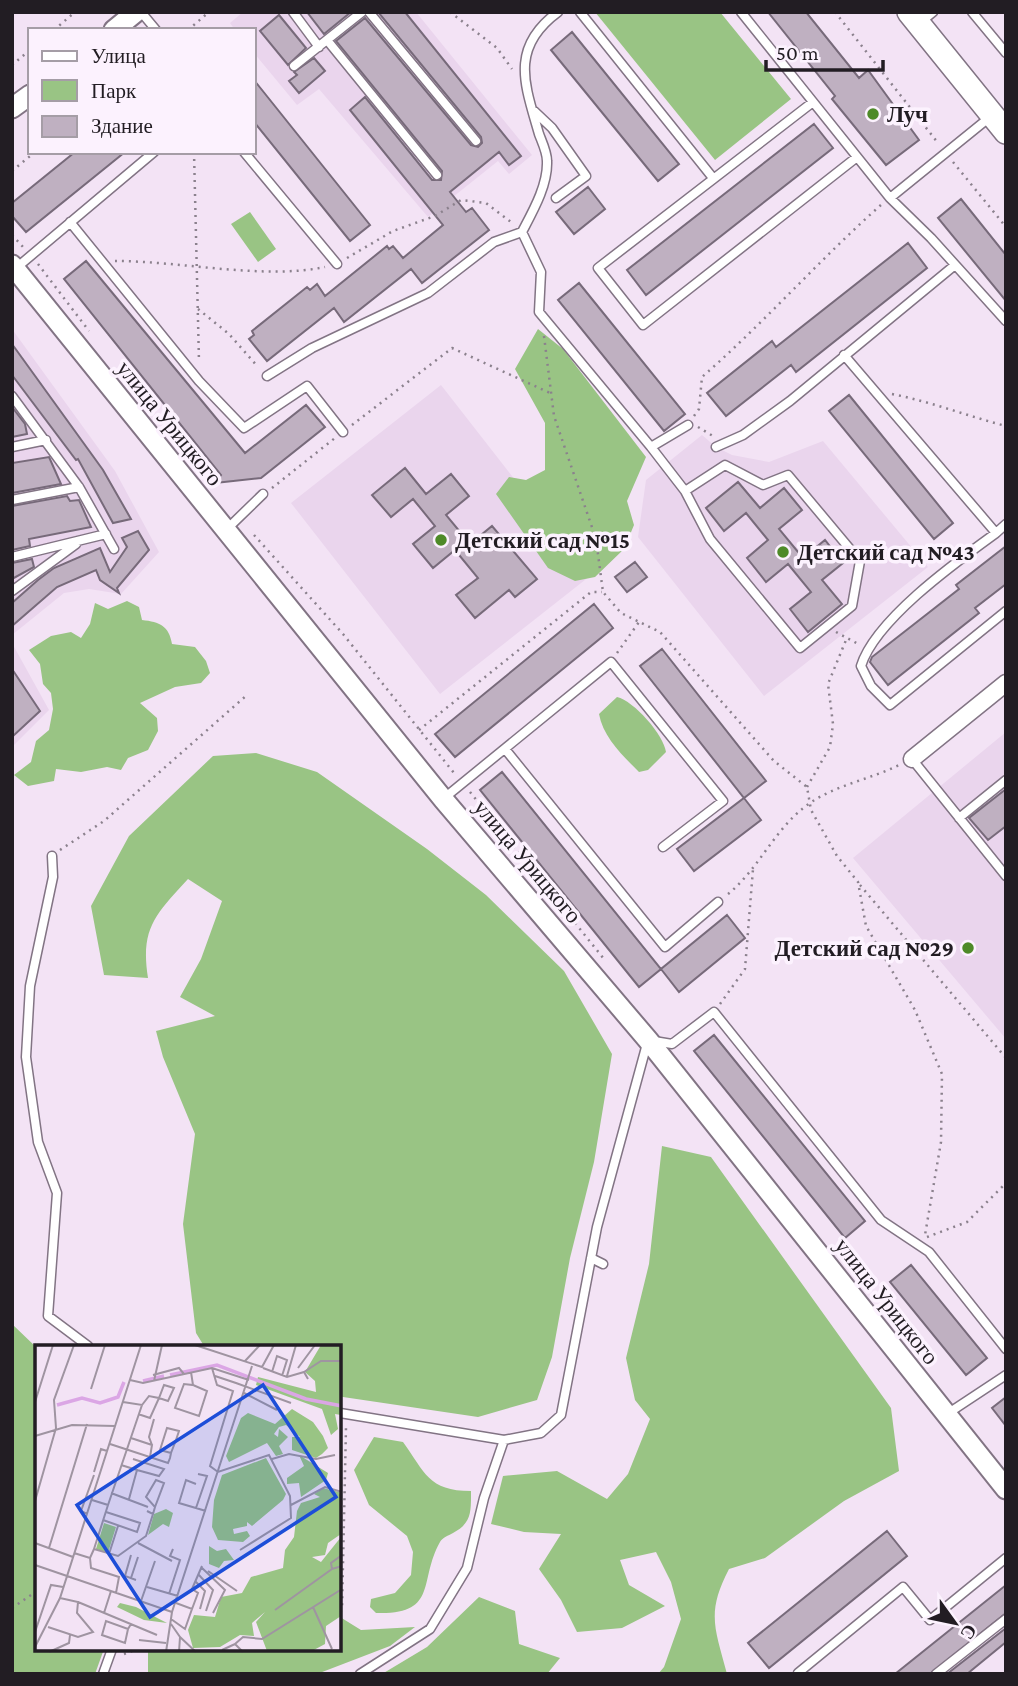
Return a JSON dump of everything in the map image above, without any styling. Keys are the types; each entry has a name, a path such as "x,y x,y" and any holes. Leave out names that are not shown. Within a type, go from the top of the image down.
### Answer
{"main road":[{"path":"920,16 999,123"}],"street":[{"path":"117,28 139,12"},
{"path":"12,108 28,96"},
{"name":"улица Урицкого","path":"14,267 232,525 443,799 648,1040 1006,1489"},
{"path":"912,759 1006,683"}],"lane":[{"path":"139,12 154,28"},
{"path":"293,12 319,47"},
{"path":"294,66 362,12"},
{"path":"369,12 476,141"},
{"path":"267,376 312,348 428,293 494,242 522,232 543,185 547,160 524,86 526,50 543,23 558,12"},
{"path":"580,12 713,178"},
{"path":"741,12 890,198 1006,321"},
{"path":"972,12 1006,53"},
{"path":"327,40 437,174"},
{"path":"813,102 598,268 643,325 857,156"},
{"path":"532,109 552,128 586,176 556,198"},
{"path":"890,198 945,153 999,123"},
{"path":"14,267 32,256 152,154"},
{"path":"246,154 337,264"},
{"path":"69,222 199,381 244,428 307,386 343,432"},
{"path":"522,232 541,272 539,312 651,447 685,491 710,539 800,648 852,606 860,561 788,475 764,485 726,465 685,491"},
{"path":"719,446 743,435 790,401 955,265"},
{"path":"844,355 996,533"},
{"path":"12,396 79,487 114,549"},
{"path":"651,447 688,425"},
{"path":"12,447 46,440"},
{"path":"12,500 79,487"},
{"path":"232,525 264,494"},
{"path":"1006,524 916,596 866,647 861,666 871,686 890,705 1006,611"},
{"path":"12,557 106,534"},
{"path":"12,591 81,540"},
{"path":"443,799 611,662 723,801 663,847"},
{"path":"505,749 665,947 718,902"},
{"path":"912,759 1006,876"},
{"path":"959,818 1006,780"},
{"path":"52,856 53,877 30,986 26,1057 38,1142 57,1194 48,1316 87,1345"},
{"path":"343,1413 504,1440 541,1433 561,1415 591,1258 648,1040 672,1044 714,1012 881,1220 929,1252 1006,1349"},
{"path":"591,1258 603,1264"},
{"path":"946,1415 1006,1375"},
{"path":"359,1674 430,1629 467,1569 484,1498 504,1440"},
{"path":"798,1673 903,1587 930,1620 1006,1558"},
{"path":"936,1674 1006,1619"},
{"path":"103,1674 110,1651"}],"path":[{"path":"56,28 75,12"},
{"path":"190,28 209,12"},
{"path":"450,12 497,48 524,86"},
{"path":"835,12 1006,228"},
{"path":"12,65 28,52"},
{"path":"12,171 33,154"},
{"path":"194,154 199,381"},
{"path":"719,446 703,428 688,425 699,409 702,376 784,302 819,263 890,198"},
{"path":"12,235 32,256 91,333"},
{"path":"198,309 229,334 267,376"},
{"path":"539,312 554,416 596,539 603,592 621,613 660,632 774,761 807,788 810,803 837,856 1006,1058"},
{"path":"264,494 452,348 552,394"},
{"path":"870,386 891,394 935,402 965,415 1006,426"},
{"path":"232,525 343,634 605,960"},
{"path":"419,730 591,592 603,592"},
{"path":"611,662 639,622"},
{"path":"830,624 846,640 866,647"},
{"path":"807,788 830,747 833,724 828,684 846,640"},
{"path":"52,856 104,821 247,695"},
{"path":"718,902 746,879 774,837 810,803 912,759"},
{"path":"714,1012 745,970 753,868"},
{"path":"858,883 866,926 915,1010 942,1074 941,1142 925,1237 929,1252"},
{"path":"925,1237 967,1222 1006,1183"},
{"path":"341,1610 343,1413"},
{"path":"12,1608 35,1592"}],"shaded area":[{"path":"243,12 416,12 532,155 509,174 498,161 428,217 319,89 297,105 256,55 256,28 234,28 230,23"},
{"path":"12,329 115,471 159,552 121,594 89,589 64,593 12,635"},
{"name":"Детский сад №15","path":"441,385 590,576 440,694 291,503"},
{"name":"Детский сад №43","path":"702,435 716,447 732,455 769,462 823,441 928,567 764,696 638,537 646,480"},
{"path":"12,643 49,710 12,747"},
{"name":"Детский сад №29","path":"1006,732 1006,1039 853,858"}],"green space":[{"path":"595,12 720,12 791,99 715,160"},
{"path":"250,212 276,249 258,262 231,224"},
{"path":"538,329 563,349 646,457 627,501 634,525 624,549 595,577 575,581 548,568 496,494 509,477 526,480 545,470 545,423 515,369"},
{"path":"127,601 139,607 142,620 154,622 166,629 172,644 195,647 206,661 210,673 201,683 175,687 140,703 157,718 158,731 148,750 128,758 121,770 107,767 81,772 56,769 54,781 28,786 14,775 31,762 36,741 49,730 53,709 51,693 43,684 40,664 29,650 51,636 71,632 81,638 90,624 95,603 108,609"},
{"path":"617,697 639,712 654,728 664,745 666,752 648,770 639,772 633,766 614,746 601,722 599,714"},
{"path":"256,753 317,772 427,849 486,895 564,971 612,1054 594,1162 570,1258 552,1357 537,1400 478,1417 343,1397 341,1345 203,1345 196,1333 183,1224 195,1134 163,1057 156,1031 215,1016 180,997 201,959 222,901 188,879 167,902 153,923 146,946 148,978 104,975 91,906 129,836 213,756"},
{"path":"662,1146 711,1157 891,1408 899,1471 844,1501 765,1558 729,1569 715,1609 716,1632 727,1674 658,1674 664,1667 681,1619 671,1582 656,1552 620,1560 629,1585 665,1606 622,1628 577,1632 561,1600 539,1569 561,1534 524,1532 491,1524 503,1476 557,1471 607,1499 628,1474 650,1419 635,1400 626,1358 649,1264"},
{"path":"12,1324 35,1346 35,1651 103,1651 95,1674 12,1674"},
{"path":"374,1437 403,1442 423,1471 436,1483 445,1488 471,1491 467,1521 440,1542 418,1602 396,1612 376,1613 370,1607 371,1599 395,1593 411,1575 413,1552 407,1536 369,1505 354,1470"},
{"path":"479,1597 515,1611 519,1644 560,1658 547,1674 382,1674 427,1647"},
{"path":"341,1618 361,1630 415,1627 390,1646 317,1674 148,1674 148,1651 341,1651"}],"building":[{"path":"307,12 351,12 324,34"},
{"path":"378,12 405,12 521,156 509,165 499,152 450,192 466,212 472,208 489,230 422,283 411,269 344,322 334,308 267,361 249,339 254,335 252,331 307,287 310,290 317,284 325,296 387,246 389,249 393,246 403,258 443,225 350,110 365,97 432,180 441,180 442,171 336,41 365,18 471,145 478,147 482,143 481,137"},
{"path":"768,12 806,12 859,78 868,70 919,140 886,165 832,99 835,96"},
{"path":"279,15 306,48 288,65 260,31"},
{"path":"572,32 679,164 658,181 551,50"},
{"path":"314,58 325,71 299,93 289,81 297,75 294,72"},
{"path":"256,82 370,225 350,241 256,124"},
{"path":"814,124 833,148 646,295 627,270"},
{"path":"73,154 123,154 26,232 12,216 12,203"},
{"path":"588,187 605,209 574,234 556,212"},
{"path":"961,199 1006,255 1006,301 938,218"},
{"path":"908,243 927,268 796,372 791,365 726,416 707,393 772,341 776,347"},
{"path":"86,261 245,453 306,405 325,427 261,478 215,483 221,475 64,279"},
{"path":"579,283 685,414 664,431 558,300"},
{"path":"12,344 103,470 131,519 113,523 78,459 76,460 12,375"},
{"path":"849,395 953,523 934,539 829,411"},
{"path":"12,407 25,424 27,434 12,437"},
{"path":"49,457 61,484 12,493 12,463"},
{"path":"405,468 426,494 451,474 469,496 446,515 470,544 492,526 537,579 515,597 509,590 475,618 456,595 478,578 455,550 433,568 413,544 435,526 413,499 391,517 372,495"},
{"path":"738,482 760,508 784,488 802,510 779,529 803,558 825,540 843,563 822,580 842,604 808,632 790,609 811,592 788,564 766,582 747,558 768,540 746,513 724,531 706,508"},
{"path":"67,496 70,501 79,500 91,527 29,539 30,546 12,550 12,506"},
{"path":"138,531 149,550 117,588 119,593 100,580 96,570 57,587 12,626 12,603 38,580 54,568 100,548 110,572 127,547 122,538"},
{"path":"1006,546 1006,584 975,608 979,613 888,685 870,662 872,657 959,589 956,585"},
{"path":"32,559 34,567 12,579 12,563"},
{"path":"635,562 647,577 627,592 615,577"},
{"path":"594,604 613,628 455,757 435,734"},
{"path":"662,649 766,781 744,798 640,666"},
{"path":"12,669 40,711 12,737"},
{"path":"502,772 661,969 639,987 480,790"},
{"path":"1006,789 1006,826 988,840 969,818"},
{"path":"744,798 761,820 694,871 677,849"},
{"path":"727,915 745,938 679,992 661,969"},
{"path":"714,1035 865,1221 845,1238 694,1051"},
{"path":"911,1265 987,1358 966,1375 890,1282"},
{"path":"1006,1397 1006,1426 992,1408"},
{"path":"887,1531 907,1556 769,1668 748,1643"},
{"path":"1006,1585 1006,1613 930,1674 895,1674"},
{"path":"1006,1628 1006,1642 967,1674 947,1674"}],"place":[{"name":"Луч","path":"873,114"},
{"name":"Детский сад №15","path":"441,540"},
{"name":"Детский сад №43","path":"783,552"},
{"name":"Детский сад №29","path":"968,948"}]}
